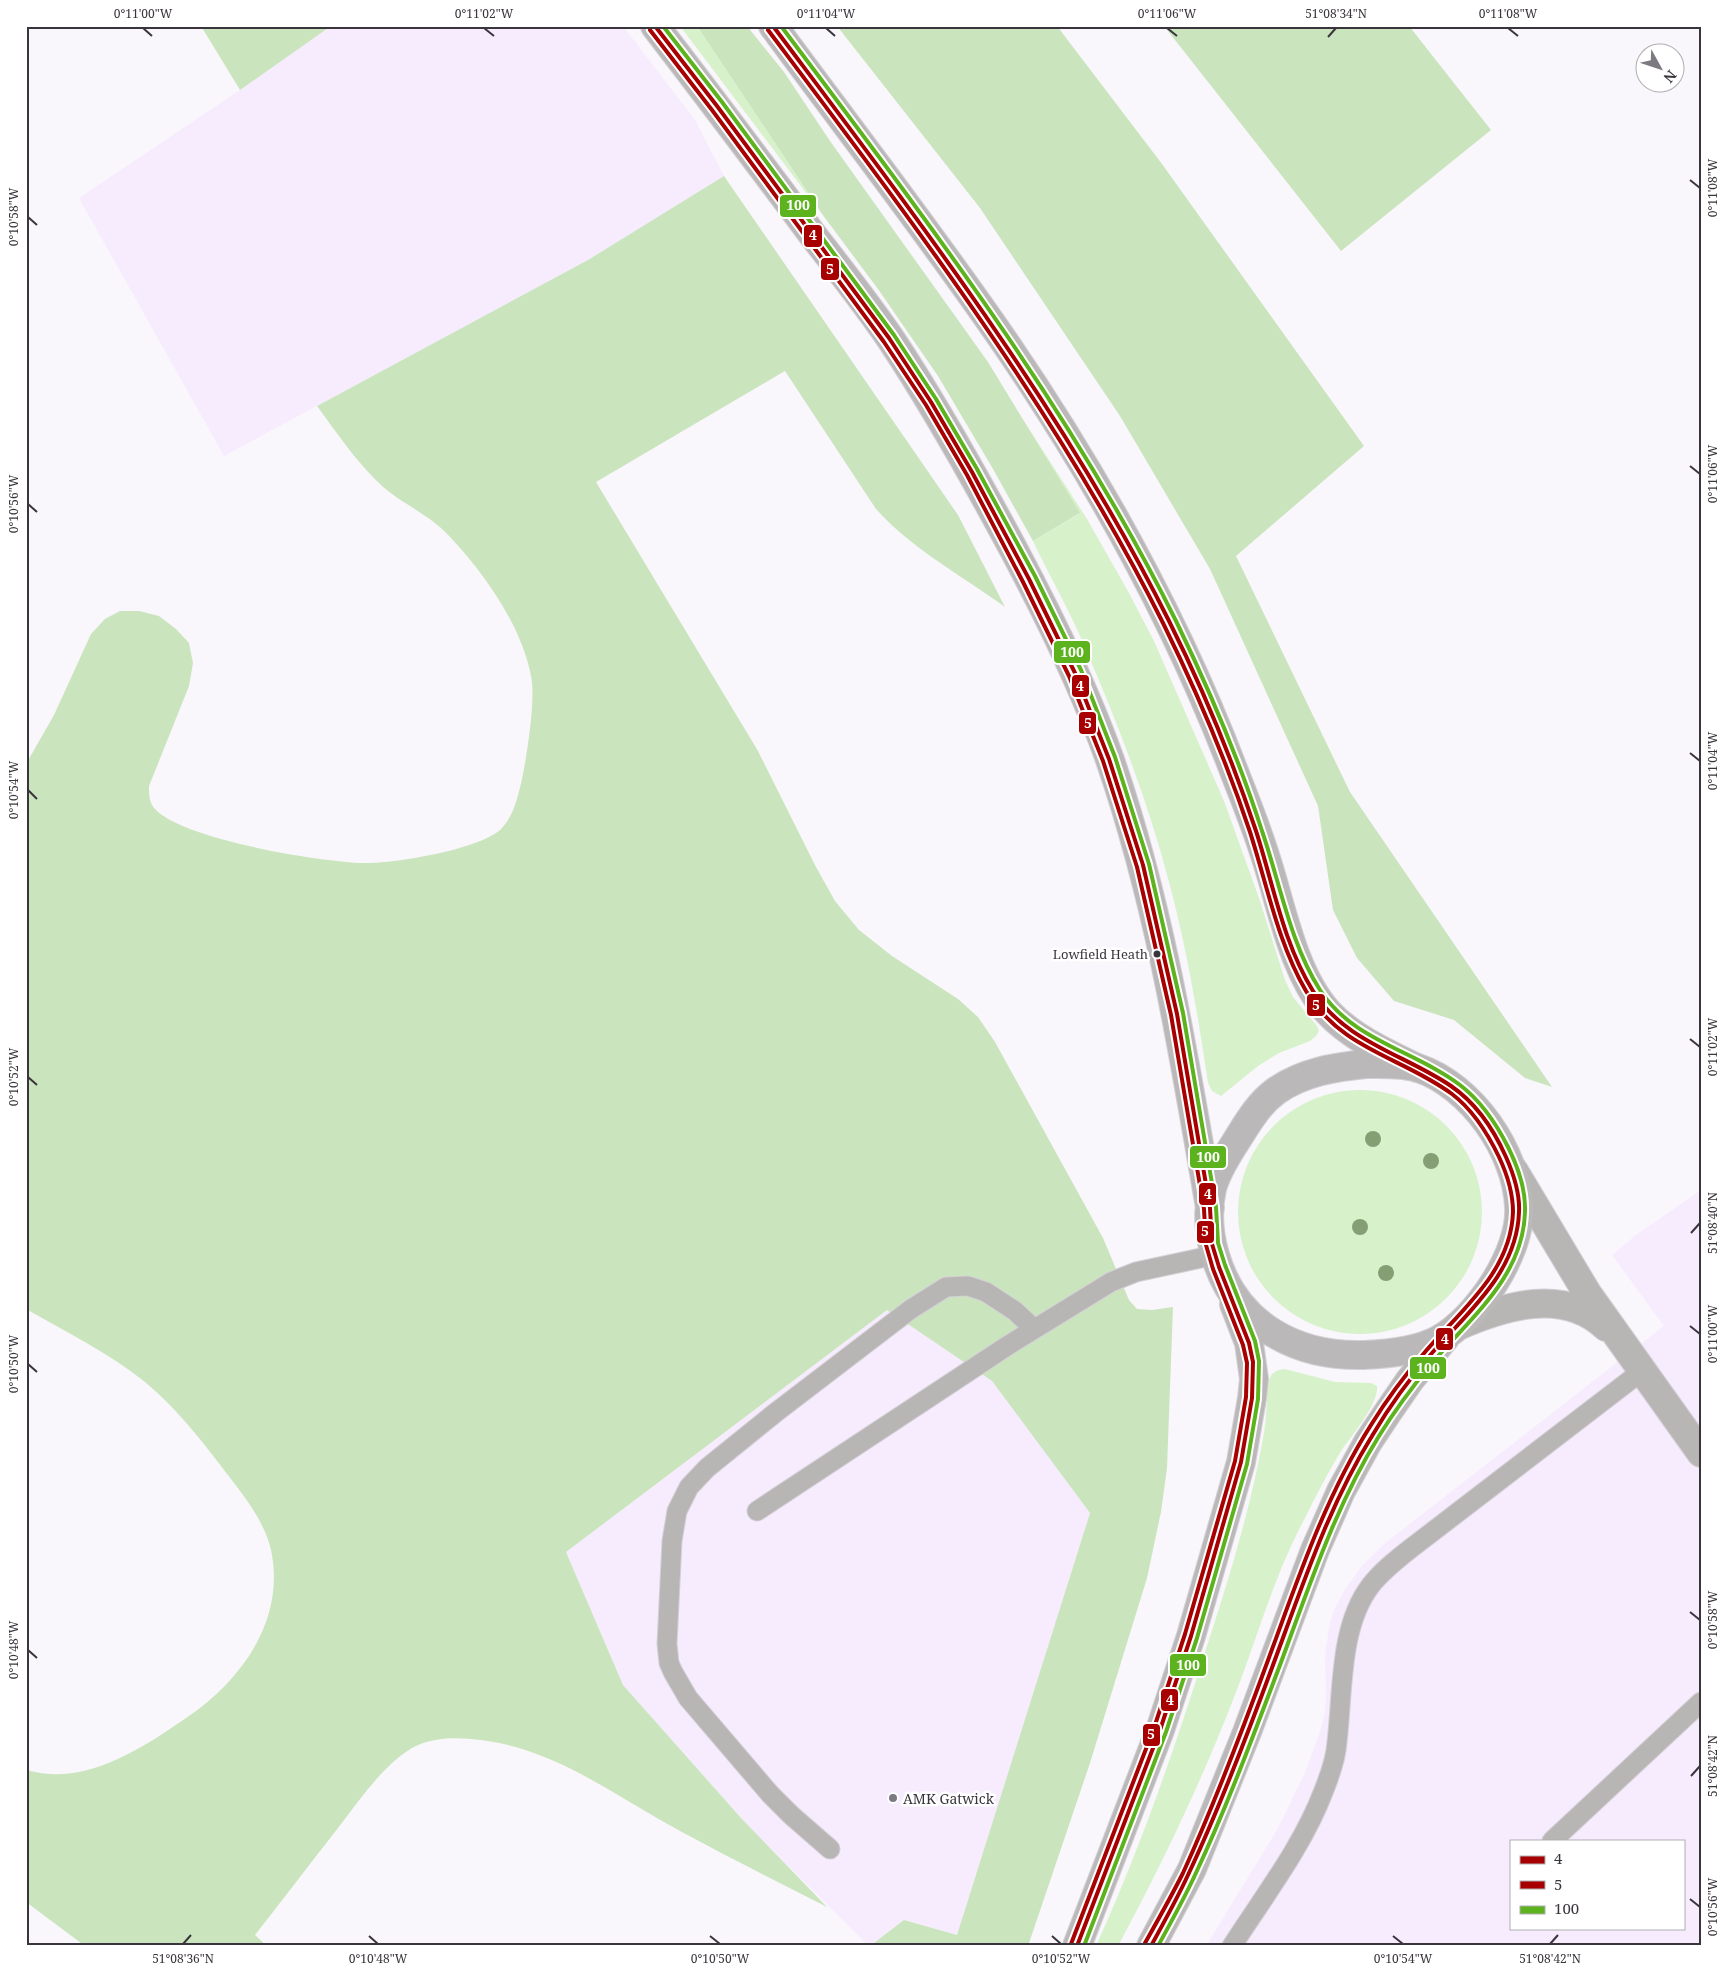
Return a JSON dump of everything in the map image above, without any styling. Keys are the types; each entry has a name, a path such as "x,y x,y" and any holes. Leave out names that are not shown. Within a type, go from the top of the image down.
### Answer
{"main road":[{"path":"655,26 890,338 931,402 972,472 1029,579 1075,673 1109,759 1143,865 1177,1014 1210,1208"},
{"path":"773,26 1005,343 1069,442 1118,523 1190,666 1233,767 1251,815 1295,952 1317,998 1336,1020 1352,1032 1373,1046 1442,1080 1467,1099 1486,1120 1508,1161 1516,1182 1520,1208 1513,1247 1497,1278 1410,1380 1368,1442 1341,1491 1315,1550 1251,1723 1192,1869 1151,1946"},
{"path":"1077,1946 1160,1730 1191,1636 1241,1462 1252,1398 1252,1362 1244,1329 1215,1255 1210,1232 1210,1208 1214,1184 1230,1152 1252,1116 1276,1091 1301,1078 1333,1068 1380,1064 1417,1068"},
{"path":"1225,1282 1245,1310 1269,1331 1295,1344 1328,1353 1366,1355 1409,1350 1435,1341 1454,1330"}],"street":[{"path":"1508,1161 1587,1293 1701,1453"},
{"path":"1454,1330 1510,1307 1556,1304 1571,1307 1592,1316 1622,1342"}],"lane":[{"path":"757,1512 1034,1329 1097,1290 1124,1276 1215,1255"},
{"path":"830,1849 770,1794 688,1698 673,1672 669,1663 667,1644 672,1541 677,1511 689,1487 707,1468 775,1413 911,1309 946,1287 968,1286 986,1292 1015,1311 1034,1329"},
{"path":"1232,1946 1306,1829 1325,1789 1337,1744 1341,1692 1348,1642 1358,1609 1370,1586 1410,1549 1642,1372"},
{"path":"1553,1840 1701,1702"}],"shaded area":[{"path":"331,26 623,26 695,120 724,176 588,260 224,456 79,198 240,90"},
{"path":"1701,1190 1701,1946 1206,1946 1277,1830 1305,1773 1322,1726 1325,1711 1325,1654 1330,1623 1334,1610 1346,1588 1361,1567 1384,1544 1664,1326 1612,1255 1636,1235"},
{"path":"887,1310 992,1381 1090,1513 957,1935 905,1920 869,1946 755,1833 623,1685 566,1552"}],"green space":[{"path":"201,26 331,26 240,90"},
{"path":"680,26 697,26 825,218"},
{"path":"697,26 747,26 784,72 830,141 988,362 1080,513 1033,541 938,376 878,289 825,218"},
{"path":"837,26 1057,26 1162,164 1364,446 1236,556 1350,792 1552,1087 1525,1078 1454,1020 1394,1001 1357,958 1333,910 1318,806 1210,569 1120,416 980,208"},
{"path":"1164,26 1409,26 1491,130 1341,251"},
{"path":"724,176 958,515 1005,607 905,537 876,509 785,371 596,482 758,751 835,901 859,930 892,956 958,999 978,1017 995,1042 1103,1238 1129,1300 1137,1309 1152,1310 1173,1307 1167,1468 1161,1512 1147,1578 1090,1763 1028,1946 870,1946 904,1920 957,1935 1090,1513 992,1381 887,1310 566,1552 623,1685 742,1819 827,1907 698,1841 580,1773 554,1761 500,1743 448,1738 433,1740 412,1748 381,1774 255,1935 267,1946 85,1946 26,1902 26,1770 49,1774 70,1773 106,1764 156,1738 206,1703 225,1686 255,1646 265,1624 272,1601 274,1576 268,1539 257,1516 243,1495 176,1411 156,1391 131,1371 87,1343 26,1309 26,764 54,715 91,634 105,619 120,611 139,611 159,616 176,629 189,643 193,663 189,686 149,786 152,806 173,822 196,831 256,848 317,859 364,863 395,861 458,849 492,836 502,828 513,811 519,792 532,712 531,676 518,636 497,596 470,559 441,528 389,492 364,468 317,406 588,260"},
{"path":"1022,418 1087,519 1154,641 1224,801 1259,898 1285,980 1293,997 1319,1031 1310,1041 1279,1053 1258,1066 1221,1096 1212,1091 1208,1083 1187,957 1169,882 1151,819 1106,696 1069,612 1033,541 1079,514"},
{"path":"1360,1090 1384,1092 1407,1099 1418,1104 1446,1126 1468,1154 1473,1165 1480,1188 1482,1212 1480,1236 1473,1259 1468,1270 1446,1298 1418,1320 1407,1325 1384,1332 1360,1334 1336,1332 1313,1325 1302,1320 1274,1298 1252,1270 1247,1259 1240,1236 1238,1212 1240,1188 1247,1165 1252,1154 1274,1126 1302,1104 1313,1099 1336,1092"},
{"path":"1285,1369 1335,1382 1371,1383 1377,1386 1374,1402 1331,1468 1294,1540 1275,1585 1220,1732 1179,1825 1149,1886 1118,1946 1096,1946 1141,1838 1168,1766 1246,1517 1264,1433 1269,1380 1275,1372"}],"transit line":[{"name":"4","path":"655,26 717,106 889,338 931,402 972,472 1029,579 1075,673 1109,759 1143,865 1177,1014 1210,1208 1212,1244 1249,1343 1253,1362 1252,1398 1241,1462 1191,1636 1160,1730 1077,1946"},
{"name":"100","path":"663,26 722,102 894,335 936,399 977,469 1035,576 1081,670 1115,757 1149,864 1183,1013 1216,1207 1218,1243 1255,1341 1259,1361 1258,1399 1247,1464 1197,1638 1166,1732 1084,1946"},
{"name":"4","path":"773,26 880,169 984,314 1082,464 1127,542 1182,647 1216,724 1256,831 1286,933 1313,991 1341,1023 1358,1035 1433,1075 1451,1086 1468,1100 1496,1137 1509,1164 1517,1191 1519,1212 1516,1234 1510,1253 1500,1272 1475,1306 1400,1393 1385,1414 1342,1491 1305,1577 1222,1797 1184,1884 1151,1946"},
{"name":"100","path":"781,26 888,169 992,314 1090,464 1134,542 1176,621 1223,724 1244,777 1293,933 1320,990 1349,1021 1385,1044 1442,1073 1475,1098 1493,1121 1503,1138 1515,1162 1523,1187 1525,1212 1522,1235 1515,1257 1505,1276 1478,1312 1432,1363 1404,1398 1363,1463 1349,1491 1312,1577 1250,1745 1218,1823 1191,1884 1158,1946"},
{"name":"5","path":"650,30 712,110 884,342 926,405 967,475 1023,582 1069,676 1103,761 1137,867 1171,1015 1204,1209 1206,1245 1213,1269 1243,1345 1247,1363 1246,1397 1235,1461 1185,1634 1154,1728 1071,1944"},
{"name":"5","path":"768,30 928,245 979,318 1029,391 1121,544 1163,623 1210,726 1250,832 1280,934 1296,973 1306,991 1320,1011 1354,1040 1433,1081 1460,1100 1490,1140 1502,1163 1511,1190 1513,1212 1510,1234 1494,1272 1482,1289 1396,1387 1354,1453 1339,1482 1313,1541 1206,1821 1183,1873 1145,1943"}],"place":[{"name":"Lowfield Heath","path":"1157,954"},
{"name":"AMK Gatwick","path":"893,1798"}]}
